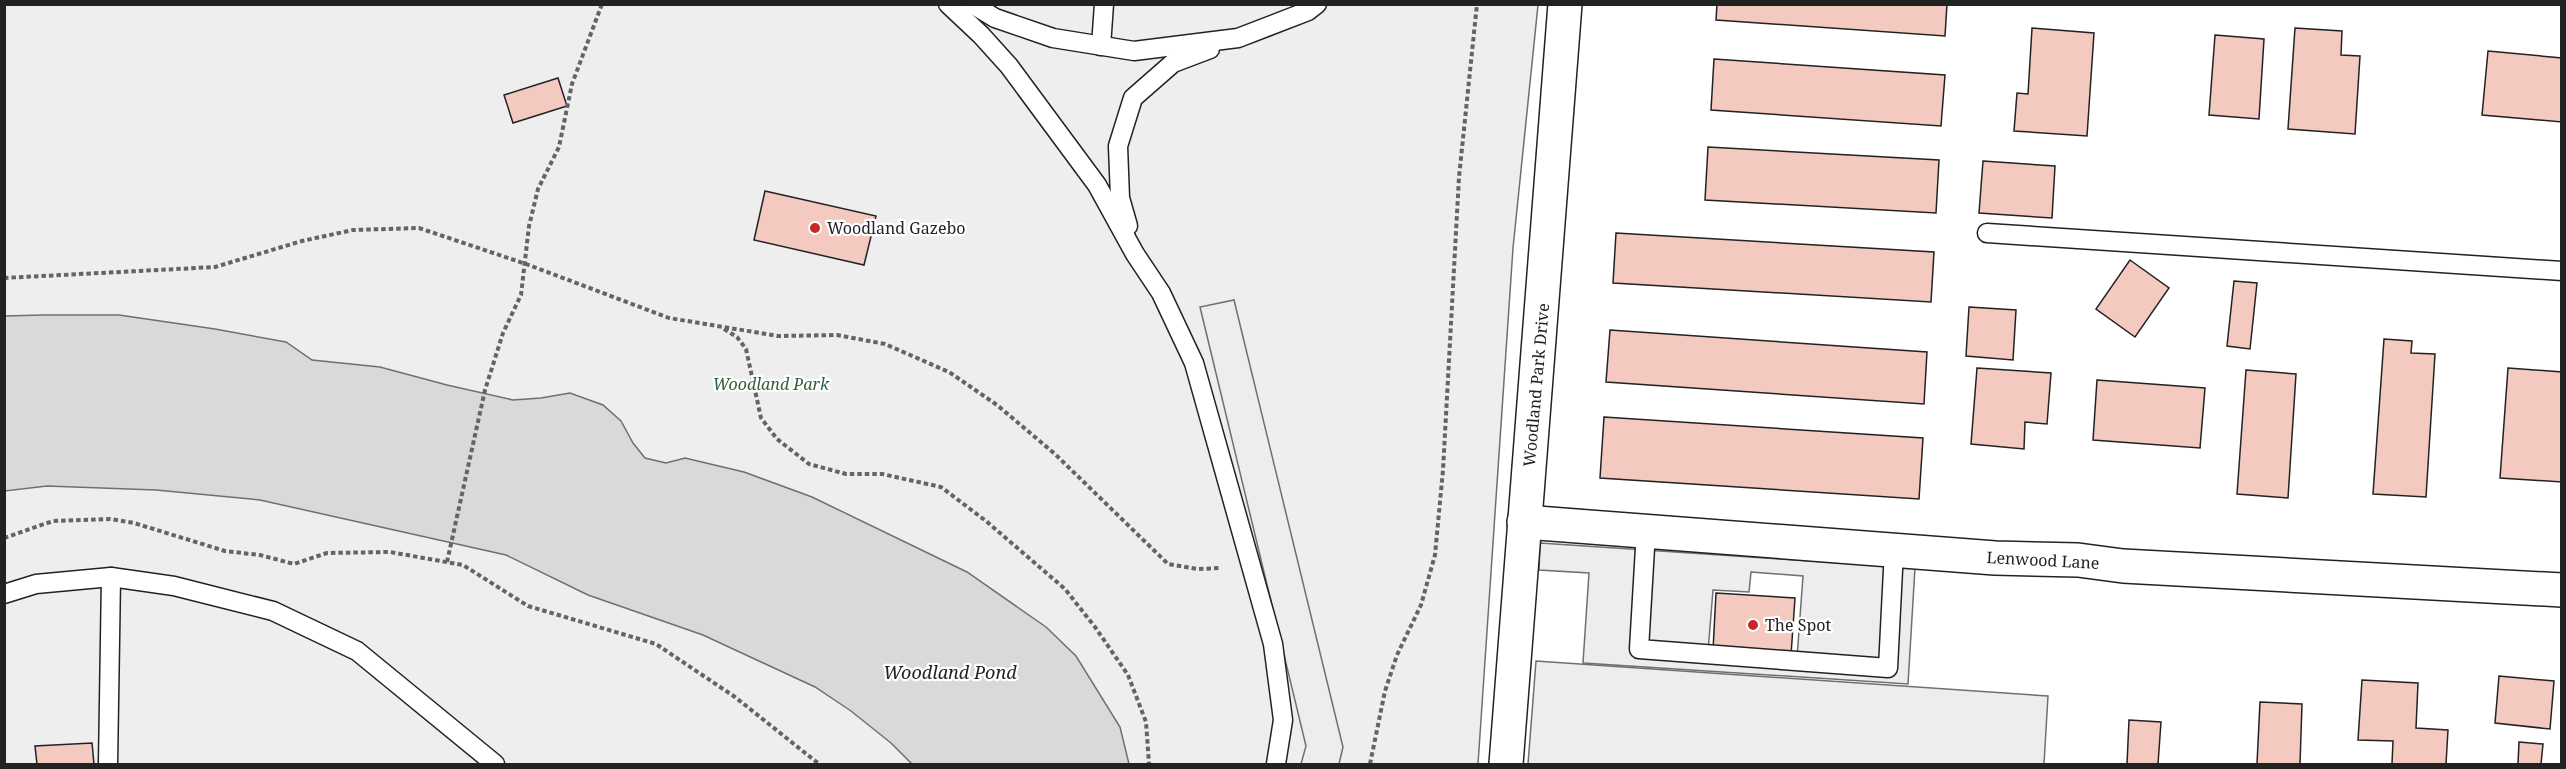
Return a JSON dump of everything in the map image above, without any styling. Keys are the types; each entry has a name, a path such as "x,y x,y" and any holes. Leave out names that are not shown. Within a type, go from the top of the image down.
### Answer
{"street":[{"name":"Woodland Park Drive","path":"1506,765 1565,4"},
{"name":"Lenwood Lane","path":"1524,522 1894,550 2562,590"}],"lane":[{"path":"948,4 1009,66 1097,185 1135,254 1161,293 1194,363 1273,644 1283,720 1276,765"},
{"path":"972,4 995,18 1053,38 1134,51 1238,38"},
{"path":"1101,46 1104,4"},
{"path":"1135,254 1120,198 1118,146 1133,98 1173,63 1308,11 1317,4"},
{"path":"1988,233 2562,272"},
{"path":"1646,531 1639,650 1888,668 1894,550"},
{"path":"108,765 111,577"},
{"path":"4,594 36,584 111,577 174,586 273,611 357,651 495,765"}],"path":[{"path":"447,562 486,390 503,333 521,295 529,226 538,189 559,147 572,84 602,4"},
{"path":"1370,765 1385,692 1397,655 1421,604 1435,555 1443,470 1459,177 1477,4"},
{"path":"4,278 215,267 302,241 354,230 418,228 526,264 669,318 778,336 837,335 885,344 949,372 998,405 1055,453 1168,564 1198,569 1251,567"},
{"path":"721,327 737,337 746,349 760,417 777,439 809,464 846,474 882,474 941,487 986,521 1065,589 1128,675 1146,722 1149,765"},
{"path":"4,538 53,521 110,519 143,525 225,551 260,555 294,564 327,553 390,552 463,565 528,606 656,644 735,697 819,765"}],"green space":[{"name":"Woodland Park","path":"4,5 1538,5 1513,248 1478,764 5,764"}],"shaded area":[{"path":"1234,300 1343,747 1339,764 1301,764 1306,746 1200,307"},
{"path":"1540,543 1915,568 1908,684 1583,663 1589,573 1539,570","holes":["1751,572 1803,576 1797,658 1708,652 1713,590 1749,592"]},
{"path":"1536,661 2048,696 2044,764 1528,764"}],"water":[{"name":"Woodland Pond","path":"119,315 215,329 286,342 312,360 380,367 513,400 570,393 603,405 621,421 633,443 645,458 666,463 685,458 744,472 812,497 967,572 1046,627 1076,656 1120,727 1129,764 912,764 891,743 851,711 815,687 703,635 588,595 506,555 260,500 156,490 47,486 5,491 5,316"}],"building":[{"path":"1717,4 1947,4 1945,36 1716,20"},
{"path":"2032,28 2094,33 2087,136 2014,131 2017,93 2028,94"},
{"path":"2295,28 2342,31 2341,55 2360,56 2355,134 2288,129"},
{"path":"2215,35 2264,39 2259,119 2209,115"},
{"path":"2488,51 2562,58 2562,122 2482,115"},
{"path":"1714,59 1945,75 1941,126 1711,110"},
{"path":"558,78 567,106 513,123 504,95"},
{"path":"1708,147 1939,160 1936,213 1705,200"},
{"path":"1983,161 2055,166 2052,218 1979,213"},
{"name":"Woodland Gazebo","path":"765,191 876,216 864,265 754,240"},
{"path":"1616,233 1934,252 1931,302 1613,283"},
{"path":"2130,260 2169,288 2135,337 2096,309"},
{"path":"2234,281 2257,283 2250,349 2227,346"},
{"path":"1969,307 2016,310 2013,360 1966,356"},
{"path":"1610,330 1927,352 1924,404 1606,382"},
{"path":"2384,339 2412,341 2411,353 2435,354 2426,497 2373,494"},
{"path":"1977,368 2051,373 2047,424 2025,422 2024,449 1971,444"},
{"path":"2508,368 2562,372 2562,482 2500,478"},
{"path":"2246,370 2296,374 2288,498 2237,494"},
{"path":"2097,380 2205,388 2200,448 2093,440"},
{"path":"1604,417 1923,438 1919,499 1600,478"},
{"path":"1716,593 1795,598 1791,655 1713,650"},
{"path":"2499,676 2554,681 2550,729 2495,723"},
{"path":"2362,680 2418,683 2416,728 2448,730 2446,764 2392,764 2393,741 2358,740"},
{"path":"2260,702 2302,704 2300,764 2257,764"},
{"path":"2129,720 2161,722 2158,764 2127,764"},
{"path":"2519,742 2543,744 2541,764 2518,764"},
{"path":"92,743 94,764 37,764 35,746"}],"place":[{"name":"Woodland Gazebo","path":"815,228"},
{"name":"The Spot","path":"1753,625"}]}
